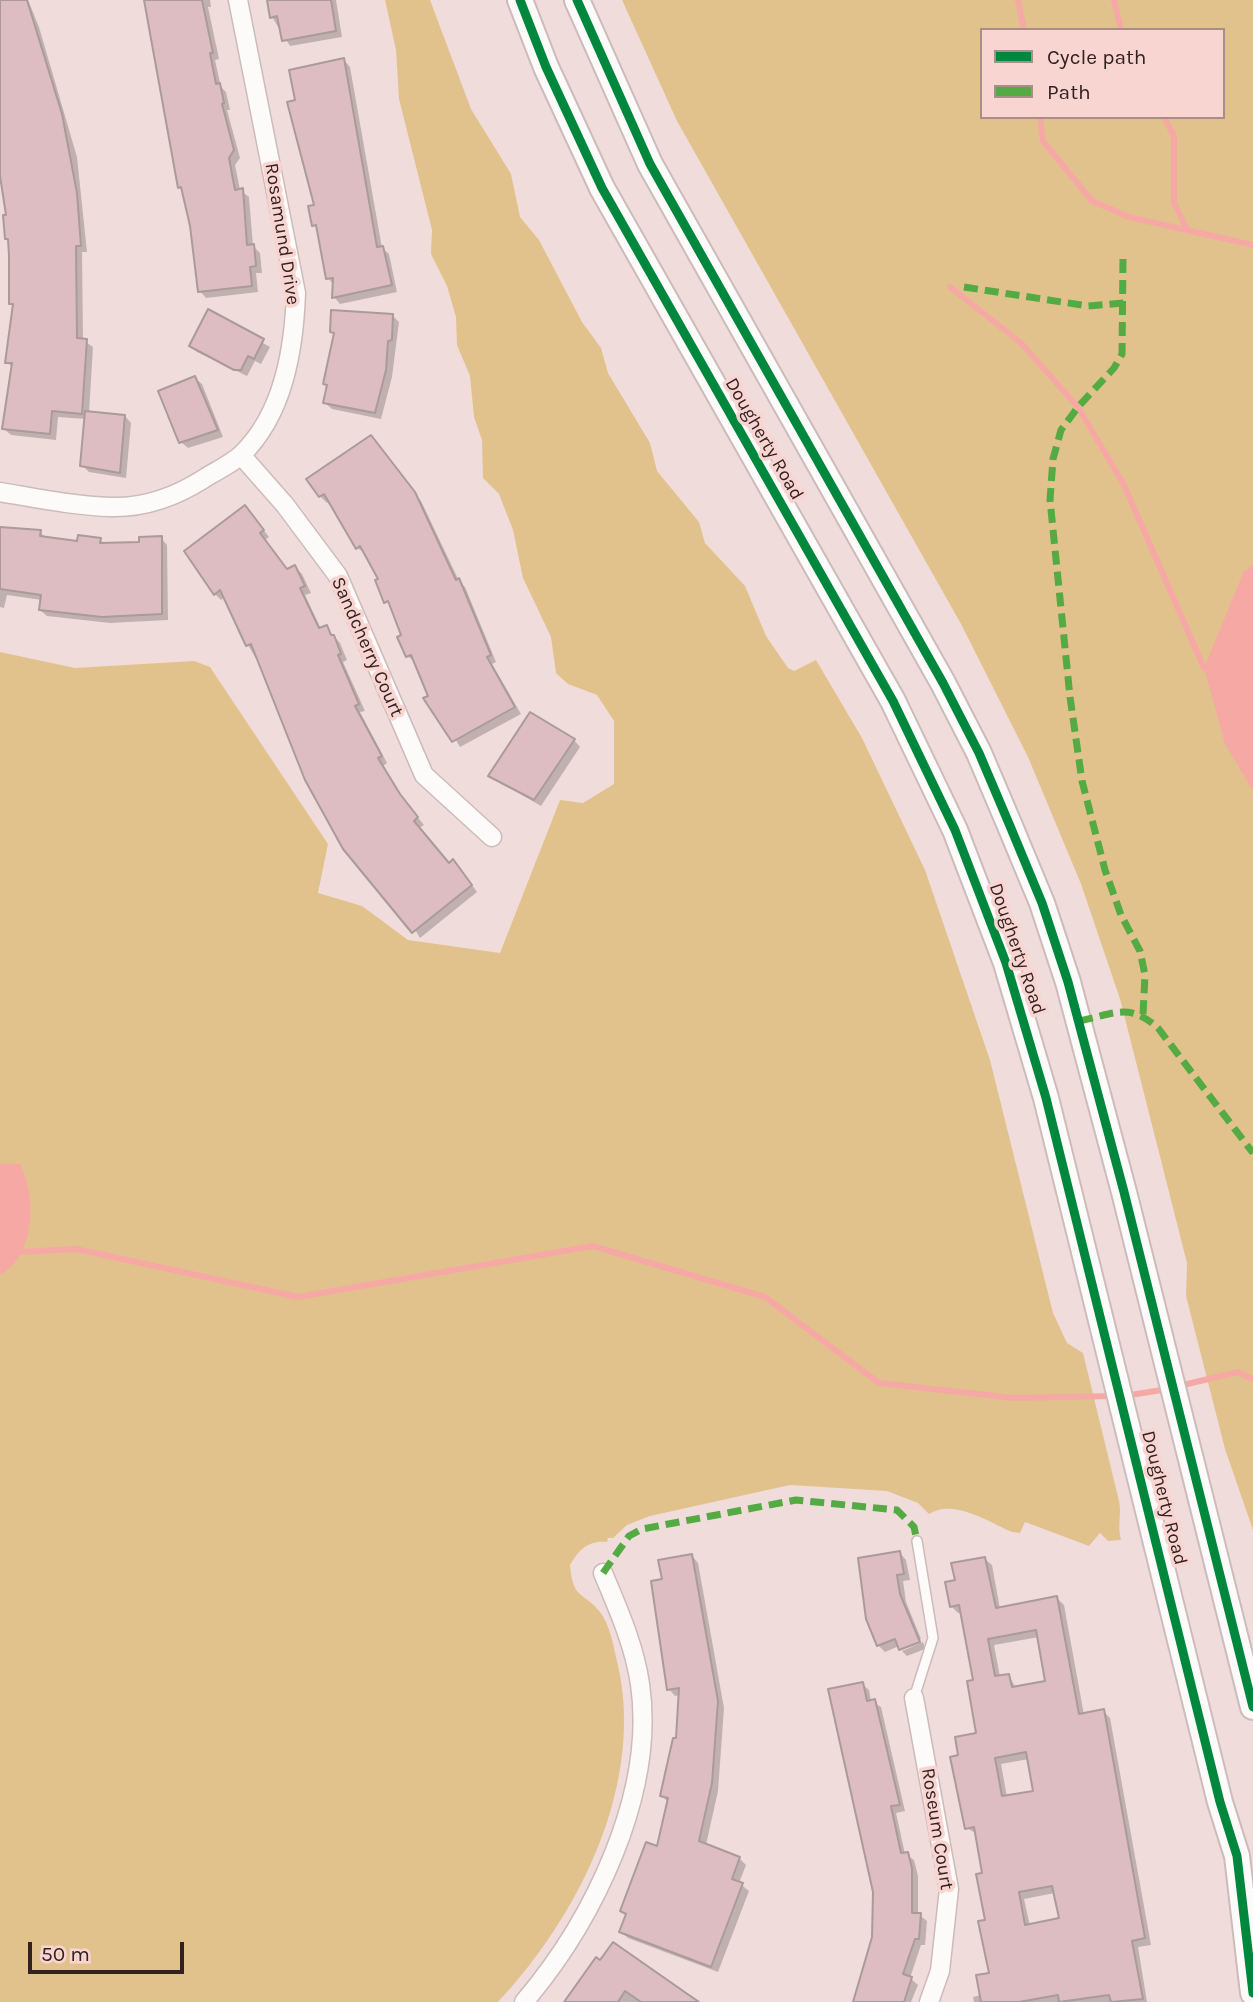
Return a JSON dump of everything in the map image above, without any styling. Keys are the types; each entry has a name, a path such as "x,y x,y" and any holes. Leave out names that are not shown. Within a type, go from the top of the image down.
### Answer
{"main road":[{"name":"Dougherty Road","path":"520,0 546,67 602,188 892,701 955,830 1006,963 1028,1031 1140,1471 1220,1802 1237,1856 1253,1993"},
{"name":"Dougherty Road","path":"577,0 650,164 930,660 979,752 1042,903 1068,982 1253,1707"}],"street":[{"name":"Rosamund Drive","path":"0,492 112,508 145,504 179,495 241,455 266,421 284,380 294,338 296,293 238,0"},
{"name":"Sandcherry Court","path":"241,455 285,505 338,576 424,775 492,836"},
{"path":"524,2002 556,1964 584,1917 622,1829 634,1786 642,1731 640,1686 624,1622 603,1573"},
{"name":"Roseum Court","path":"914,1698 949,1889 940,1971 929,2002"}],"lane":[{"path":"914,1698 933,1639 917,1541"}],"shaded area":[{"path":"385,0 430,0 471,109 511,174 520,217 539,240 582,322 601,348 608,373 650,443 657,471 699,522 705,543 745,586 766,636 788,668 794,671 816,660 862,738 925,870 990,1060 1053,1313 1067,1343 1083,1353 1119,1501 1121,1540 1108,1541 1100,1533 1089,1546 1025,1522 1020,1533 960,1510 939,1510 929,1514 918,1503 887,1491 790,1485 650,1516 627,1525 613,1538 608,1538 607,1542 585,1547 570,1565 576,1589 594,1605 606,1622 616,1657 623,1703 623,1750 614,1797 600,1843 580,1887 556,1929 498,2002 0,2002 0,652 75,668 194,661 210,667 328,844 318,893 362,906 408,940 500,953 560,800 583,803 614,784 614,721 597,695 568,684 556,673 551,637 523,578 513,530 499,494 483,478 482,440 474,417 470,376 457,345 456,317 447,286 431,254 432,230 399,99 396,50"},
{"path":"622,0 1253,0 1253,1530 1225,1449 1186,1296 1187,1263 1120,999 1081,884 1028,757 961,624 677,121"},
{"path":"1253,565 1253,791 1225,744 1204,668 1244,571"},
{"path":"0,1164 20,1164 29,1192 30,1225 20,1255 12,1266 0,1275"}],"building":[{"path":"0,0 27,0 62,114 77,193 81,246 76,246 77,338 87,339 82,414 52,411 50,434 2,429 12,363 5,363 13,304 9,304 8,239 5,239 3,215 6,215 0,176"},
{"path":"144,0 202,0 213,53 210,53 216,84 220,83 222,104 234,150 229,158 235,190 243,188 247,245 254,244 256,266 250,267 252,286 198,292 190,226 181,187 178,188"},
{"path":"267,0 331,0 336,31 282,41 277,16 270,18"},
{"path":"344,58 377,247 383,246 392,285 332,298 333,278 326,279 316,225 312,226 308,206 314,205 287,102 295,100 289,70"},
{"path":"208,309 264,339 254,359 248,356 241,370 234,370 189,346"},
{"path":"331,310 393,314 392,340 388,341 386,370 375,413 323,403 327,385 323,384 334,333 330,332"},
{"path":"195,376 218,430 179,443 158,391"},
{"path":"85,411 125,415 120,473 80,466"},
{"path":"371,435 415,492 456,580 459,578 491,655 487,657 515,707 452,742 423,698 428,696 411,655 406,657 397,637 401,635 388,601 384,603 375,580 378,579 360,546 356,549 324,494 319,497 306,479"},
{"path":"245,505 264,530 260,533 287,569 295,565 305,586 300,588 319,628 327,625 331,635 334,635 341,654 338,655 359,704 355,706 382,756 378,758 418,817 414,821 449,863 453,859 472,885 412,933 343,849 305,780 251,644 246,646 220,590 214,595 184,551"},
{"path":"0,527 41,530 40,536 77,541 78,535 101,538 100,543 139,542 139,537 162,536 162,614 102,617 39,610 41,595 0,589"},
{"path":"530,712 575,739 534,800 488,776"},
{"path":"900,1551 904,1574 897,1575 900,1594 920,1642 899,1650 895,1639 877,1646 866,1619 858,1558"},
{"path":"692,1554 718,1701 712,1783 699,1841 740,1857 732,1879 743,1883 711,1967 619,1932 626,1914 620,1911 646,1842 657,1846 668,1798 660,1796 673,1738 676,1738 679,1688 667,1690 651,1581 662,1579 658,1560"},
{"path":"985,1557 996,1608 1057,1596 1079,1714 1104,1709 1145,1938 1132,1941 1143,1999 1111,2002 1109,1995 1059,2002 1058,1995 1019,2002 981,2002 976,1975 989,1973 978,1921 985,1920 976,1874 982,1873 974,1827 965,1829 950,1757 958,1755 955,1737 976,1733 967,1681 973,1680 959,1605 950,1607 945,1582 955,1580 951,1563","holes":["1036,1630 1045,1681 1012,1687 1009,1674 995,1676 988,1639","1026,1752 1033,1791 1002,1796 995,1758","1052,1886 1059,1918 1025,1925 1019,1892"]},
{"path":"863,1682 867,1701 875,1699 900,1805 891,1806 901,1853 908,1852 912,1868 912,1913 921,1913 919,1939 915,1939 903,1974 912,1977 904,2002 853,2002 872,1937 873,1892 828,1689"},
{"path":"613,1942 699,2002 641,2002 625,1991 618,2002 564,2002 596,1957 600,1960"}],"waterway":[{"path":"1018,0 1024,28"},
{"path":"1114,0 1121,28"},
{"path":"1040,119 1043,141 1092,201 1129,217 1253,245"},
{"path":"1165,119 1174,136 1174,203 1187,229"},
{"path":"950,287 1021,343 1078,407 1124,485 1204,668"},
{"path":"0,1253 76,1249 298,1297 593,1246 765,1297 879,1383 1014,1398 1113,1396"},
{"path":"1179,1386 1238,1372 1253,1379"},
{"path":"1124,1396 1168,1389"}],"marked path":[{"path":"1123,259 1122,354 1114,368 1061,430 1053,459 1050,500 1070,697 1082,781 1105,870 1121,915 1140,951 1145,975 1143,1015"},
{"path":"964,287 1088,306 1124,303"},
{"path":"1079,1021 1121,1012 1148,1020 1158,1028 1253,1153"},
{"path":"603,1573 629,1536 642,1529 796,1500 897,1510 914,1527 917,1541"}],"cycle path":[{"path":"520,0 546,67 602,188 893,701 955,830 1006,963 1046,1098 1220,1802 1237,1856 1253,1993"},
{"path":"577,0 650,164 943,683 979,753 1042,903 1068,982 1124,1192 1253,1707"}]}
